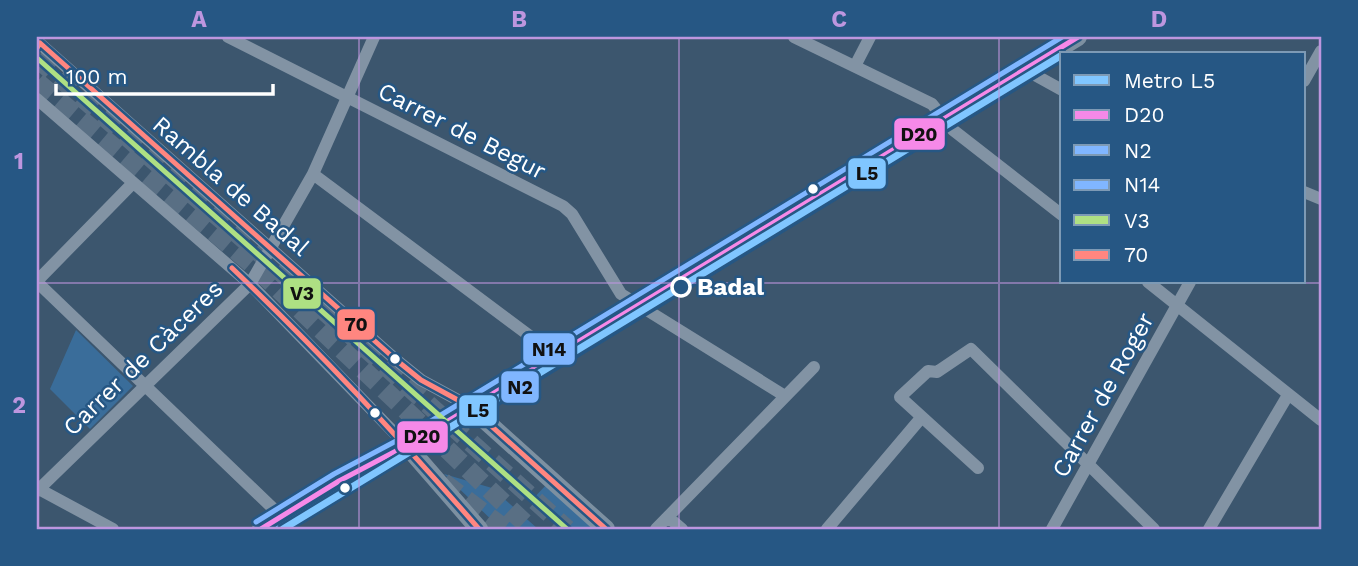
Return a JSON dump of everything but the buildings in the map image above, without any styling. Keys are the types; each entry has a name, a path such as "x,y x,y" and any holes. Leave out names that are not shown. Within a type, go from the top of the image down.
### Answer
{"street":[{"name":"Carrer de Begur","path":"228,37 568,209 621,294 786,396"},
{"name":"Carrer de Càceres","path":"37,489 250,284 272,250 313,174 374,37"},
{"path":"794,37 932,104 953,131 1060,213"},
{"path":"855,66 870,37"},
{"path":"261,529 339,481 407,446 1078,37"},
{"name":"Rambla de Badal","path":"39,42 421,380 470,406"},
{"path":"1306,77 1321,51"},
{"path":"1024,69 1060,89"},
{"path":"37,99 250,284 407,446 478,529"},
{"path":"313,174 554,355"},
{"path":"134,183 37,282 282,517"},
{"path":"1151,284 1321,420"},
{"name":"Carrer de Roger","path":"1052,529 1189,284"},
{"path":"978,468 900,397 928,371 937,372 971,349 1154,529"},
{"path":"656,529 814,368"},
{"path":"1209,529 1288,395"},
{"path":"470,406 606,529"},
{"path":"827,529 921,418"},
{"path":"37,489 113,529"},
{"path":"668,517 682,529"}],"shaded area":[{"path":"76,330 133,386 90,429 50,389"},
{"path":"444,474 492,488 538,529 501,529"},
{"path":"547,484 594,528 561,529 530,502"}],"tunnel":[{"path":"37,58 567,529"},
{"path":"37,82 253,265 531,529"},
{"path":"443,482 505,529"}],"metro line":[{"name":"L5","path":"283,529 1060,56"}],"transit line":[{"name":"N14","path":"256,522 334,474 413,432 1062,37"},
{"name":"D20","path":"261,529 339,481 417,440 1078,37"},
{"name":"70","path":"37,48 40,43 395,359 421,380 469,406 606,529"},
{"name":"V3","path":"37,58 567,529"},
{"name":"N2","path":"277,529 343,489 422,447 1060,58"},
{"name":"70","path":"232,268 359,396 479,529"}],"place":[{"name":"Badal","path":"681,287"}]}
